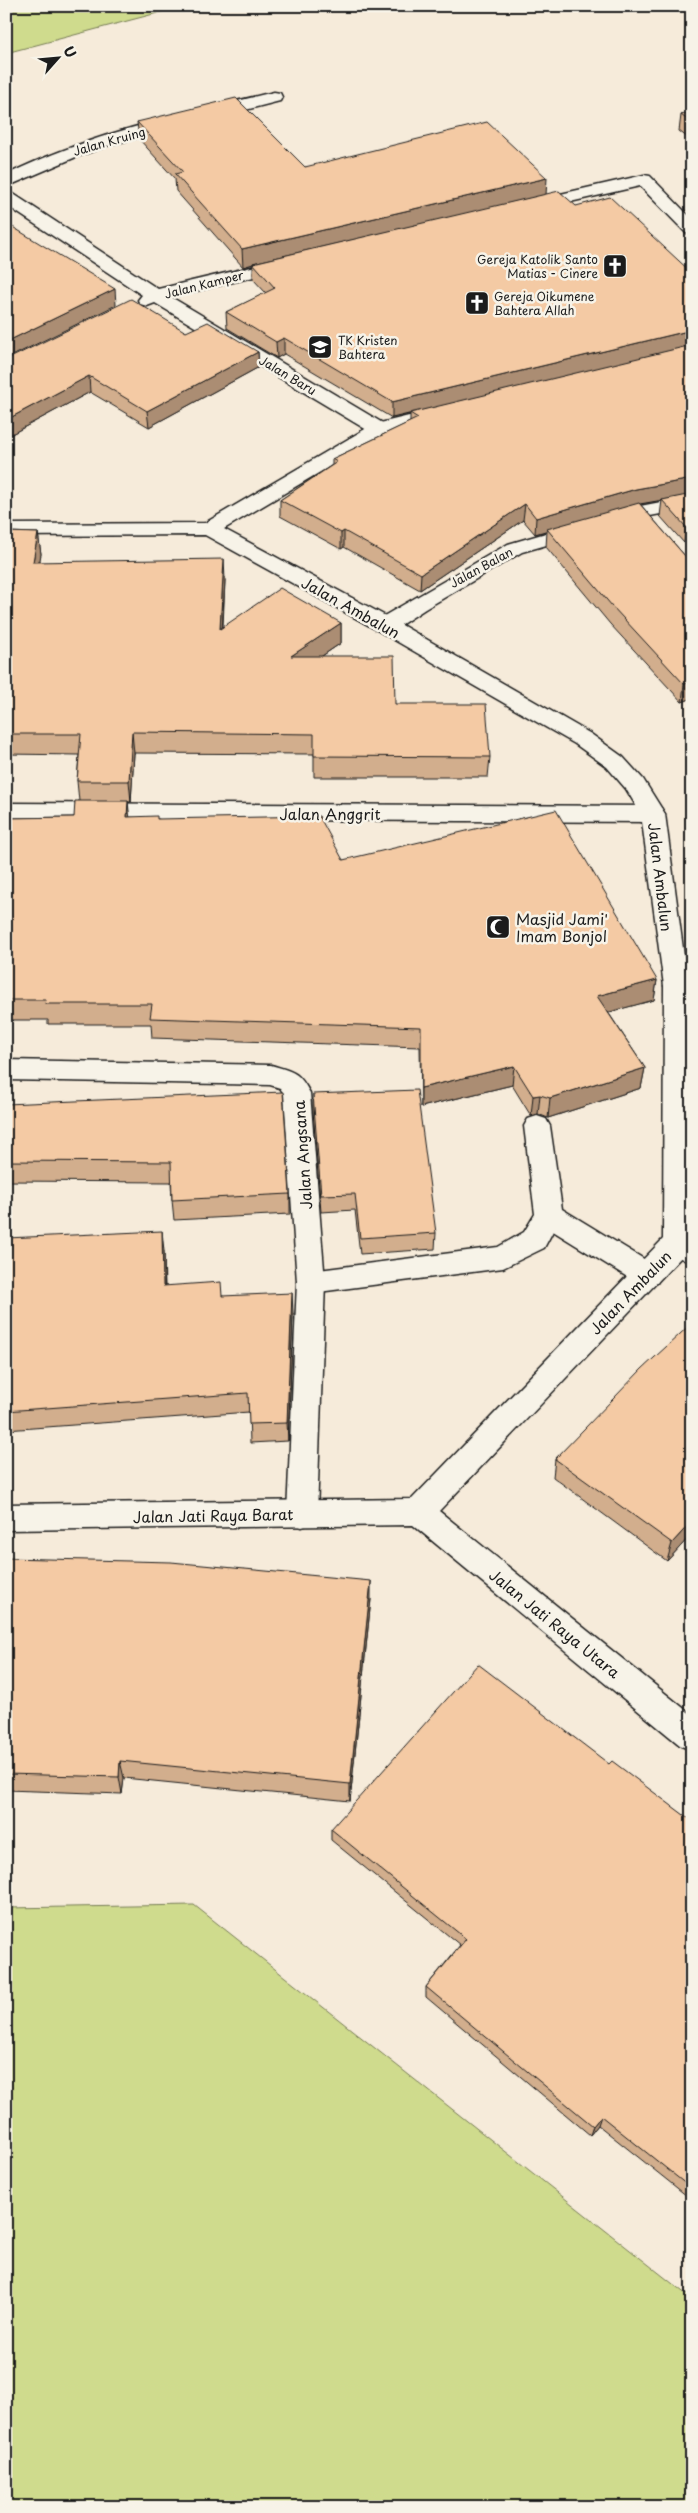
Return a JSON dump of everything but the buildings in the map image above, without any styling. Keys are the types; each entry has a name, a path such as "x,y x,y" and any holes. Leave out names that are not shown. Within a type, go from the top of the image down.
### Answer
{"street":[{"name":"Jalan Kruing","path":"6,182 47,161 96,143 274,97"},
{"path":"510,210 644,180 692,229"},
{"name":"Jalan Baru","path":"6,197 155,295 379,429"},
{"name":"Jalan Kamper","path":"129,308 155,295 309,258"},
{"path":"209,529 379,429 464,408"},
{"name":"Jalan Balan","path":"385,625 417,604 515,548 648,518 692,502"},
{"name":"Jalan Ambalun","path":"6,530 209,529 385,625 583,739 615,762 635,784 653,814 684,987 684,1248 646,1275 419,1512"},
{"name":"Jalan Anggrit","path":"6,811 653,814"},
{"name":"Jalan Angsana","path":"6,1070 271,1075 288,1082 297,1093 311,1282 302,1514"},
{"path":"311,1282 504,1257 534,1240 549,1215 537,1126"},
{"path":"549,1215 646,1275"},
{"name":"Jalan Jati Raya Barat","path":"6,1517 419,1512"},
{"name":"Jalan Jati Raya Utara","path":"419,1512 692,1735"}],"green space":[{"path":"6,6 184,6 6,53"},
{"path":"194,1905 692,2299 692,2507 6,2507 6,1908"}],"place":[{"name":"Gereja Katolik Santo Matias - Cinere","path":"615,266"},
{"name":"Gereja Oikumene Bahtera Allah","path":"477,303"},
{"name":"TK Kristen Bahtera","path":"320,347"},
{"name":"Masjid Jami' Imam Bonjol","path":"498,927"}]}
